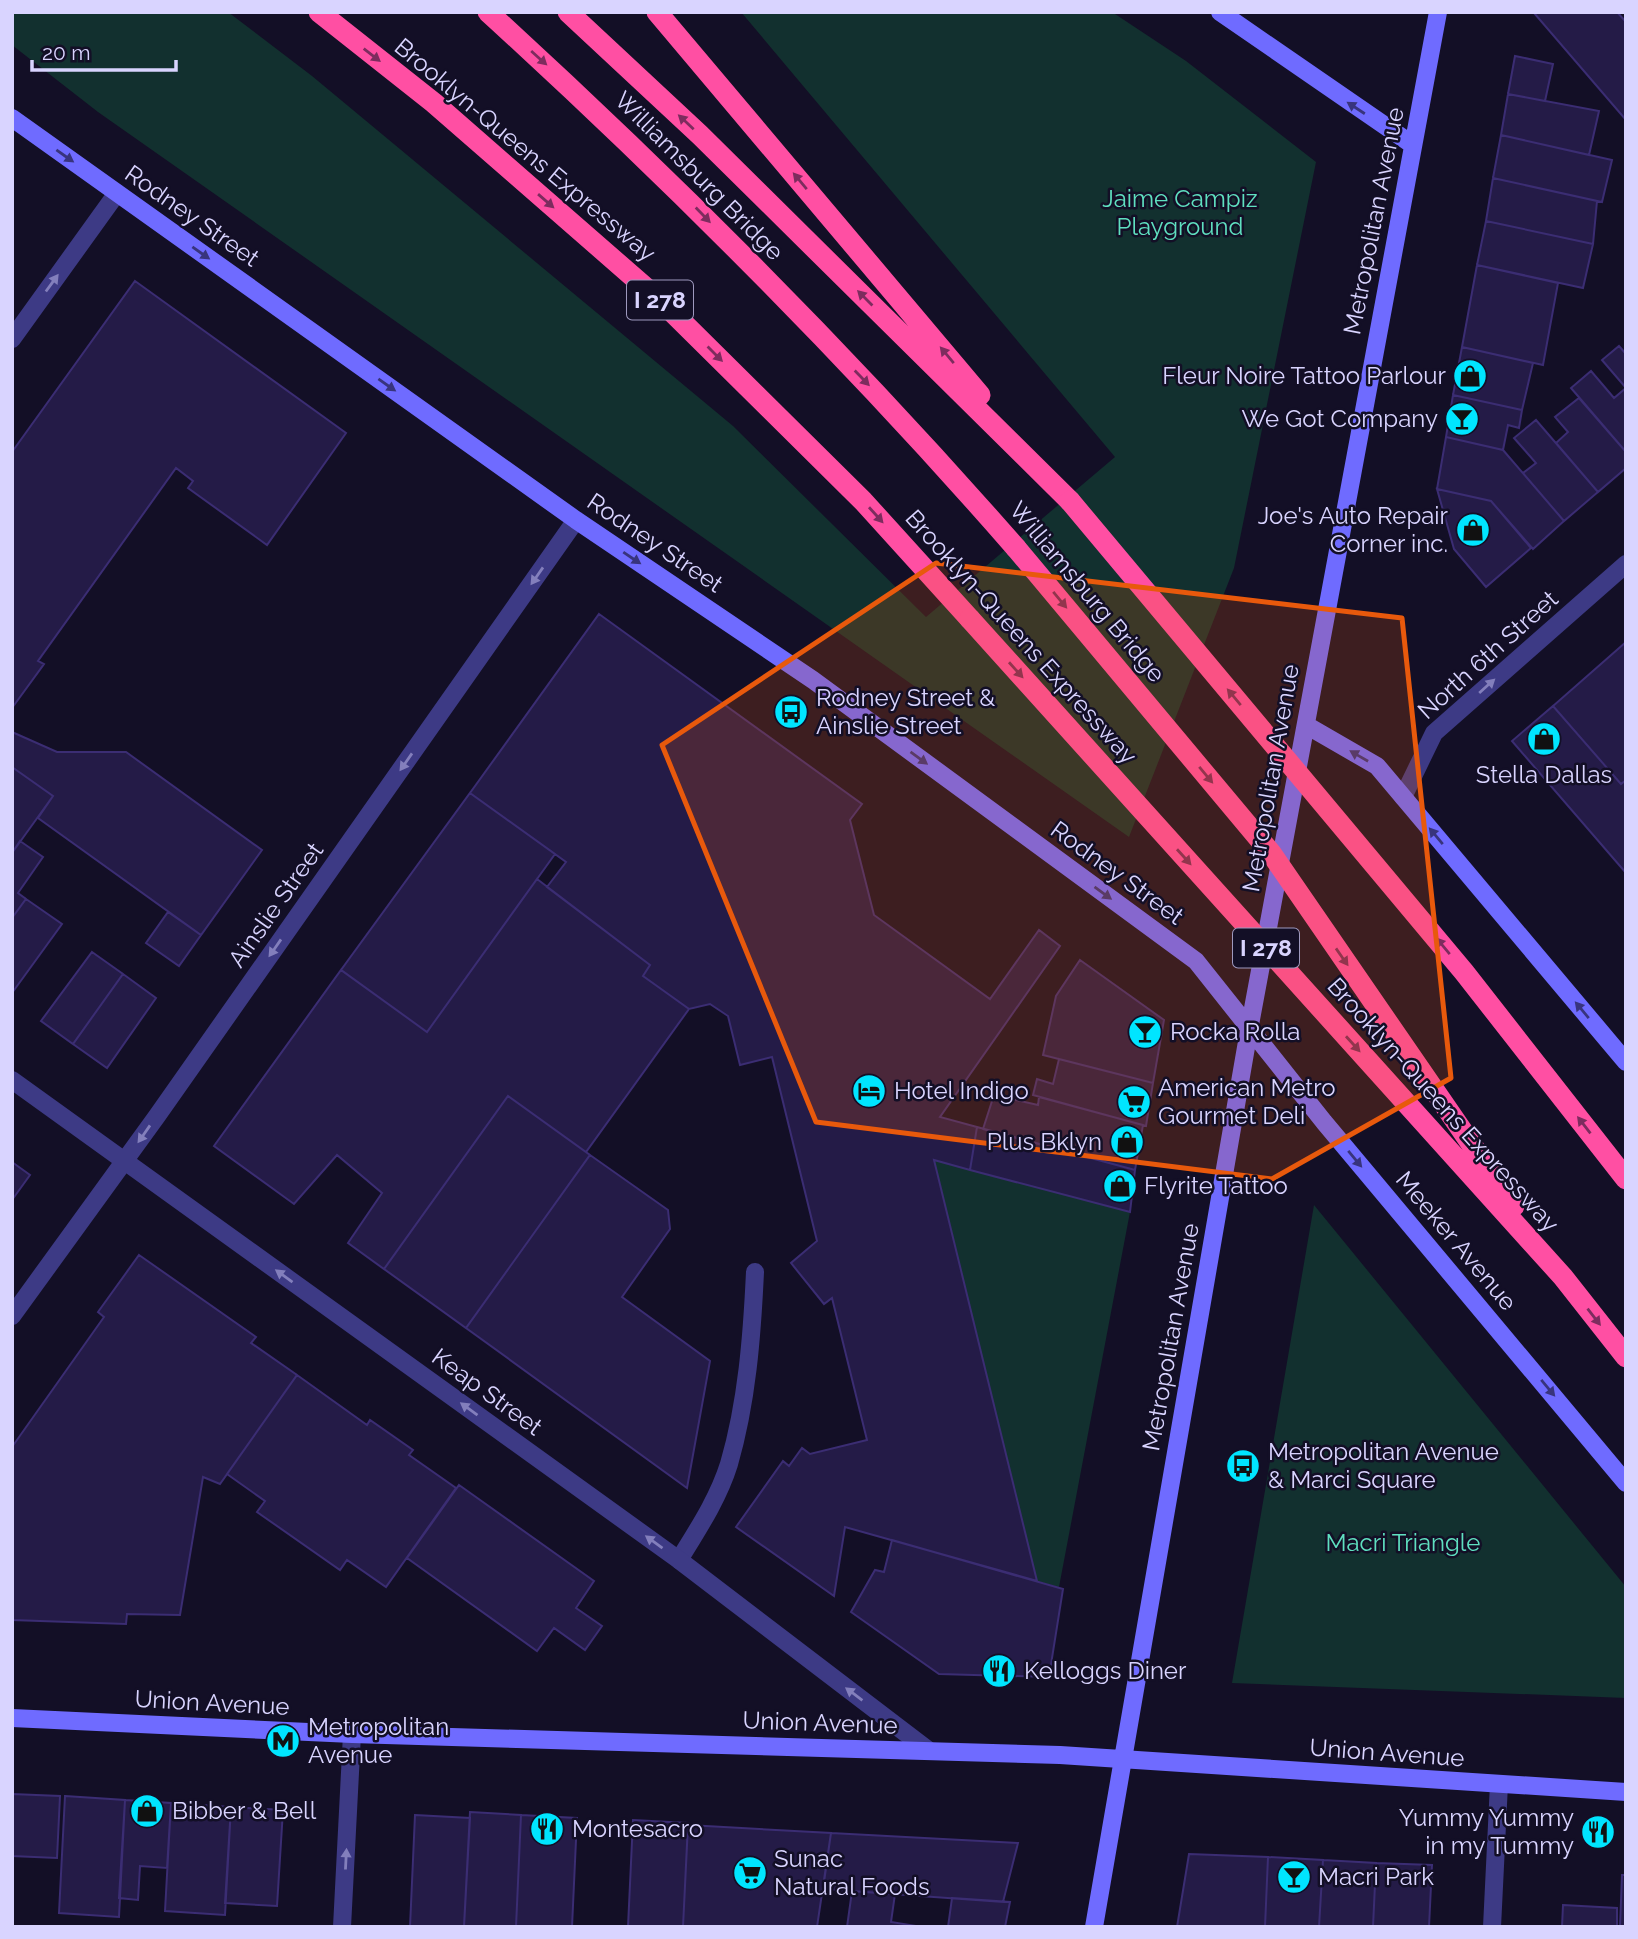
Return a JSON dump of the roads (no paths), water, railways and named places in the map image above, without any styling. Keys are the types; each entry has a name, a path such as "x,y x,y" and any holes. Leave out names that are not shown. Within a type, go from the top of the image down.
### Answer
{"highway":[{"name":"Brooklyn-Queens Expressway","path":"319,12 433,103 662,302 863,501 1563,1277 1626,1357"},
{"name":"Williamsburg Bridge","path":"488,12 599,113 698,210 869,384 1016,548 1270,853 1563,1277"},
{"name":"Williamsburg Bridge","path":"568,12 700,135 1070,501"},
{"path":"657,12 1464,972 1626,1179"}],"main road":[{"path":"1220,12 1413,145"},
{"name":"Metropolitan Avenue","path":"1094,1927 1249,1030 1438,12"},
{"name":"Rodney Street","path":"12,118 576,520 813,680 1196,961 1249,1030"},
{"path":"1306,725 1377,766 1626,1062"},
{"name":"Meeker Avenue","path":"1249,1030 1626,1482"},
{"name":"Union Avenue","path":"12,1718 352,1734 1060,1755 1626,1792"}],"street":[{"path":"12,339 117,193"},
{"name":"Ainslie Street","path":"12,1316 125,1161 576,520"},
{"name":"North 6th Street","path":"1403,797 1434,733 1626,564"},
{"name":"Keap Street","path":"12,1080 679,1560 928,1751"},
{"path":"679,1560 708,1514 729,1464 750,1354 755,1272"},
{"path":"342,1927 352,1734"},
{"path":"1492,1927 1499,1784"}],"place":[{"name":"Fleur Noire Tattoo Parlour","path":"1470,376"},
{"name":"We Got Company","path":"1462,419"},
{"name":"Joe's Auto Repair Corner inc.","path":"1473,530"},
{"name":"Rodney Street & Ainslie Street","path":"791,712"},
{"name":"Stella Dallas","path":"1544,739"},
{"name":"Rocka Rolla","path":"1145,1032"},
{"name":"Hotel Indigo","path":"869,1091"},
{"name":"American Metro Gourmet Deli","path":"1134,1102"},
{"name":"Plus Bklyn","path":"1127,1142"},
{"name":"Flyrite Tattoo","path":"1120,1186"},
{"name":"Metropolitan Avenue & Marci Square","path":"1243,1466"},
{"name":"Kelloggs Diner","path":"999,1671"},
{"name":"Metropolitan Avenue","path":"283,1741"},
{"name":"Bibber & Bell","path":"147,1811"},
{"name":"Montesacro","path":"547,1829"},
{"name":"Yummy Yummy in my Tummy","path":"1598,1832"},
{"name":"Sunac Natural Foods","path":"750,1873"},
{"name":"Macri Park","path":"1294,1877"}],"park label":[{"name":"Jaime Campiz Playground","path":"1180,213"},
{"name":"Macri Triangle","path":"1403,1543"}]}
